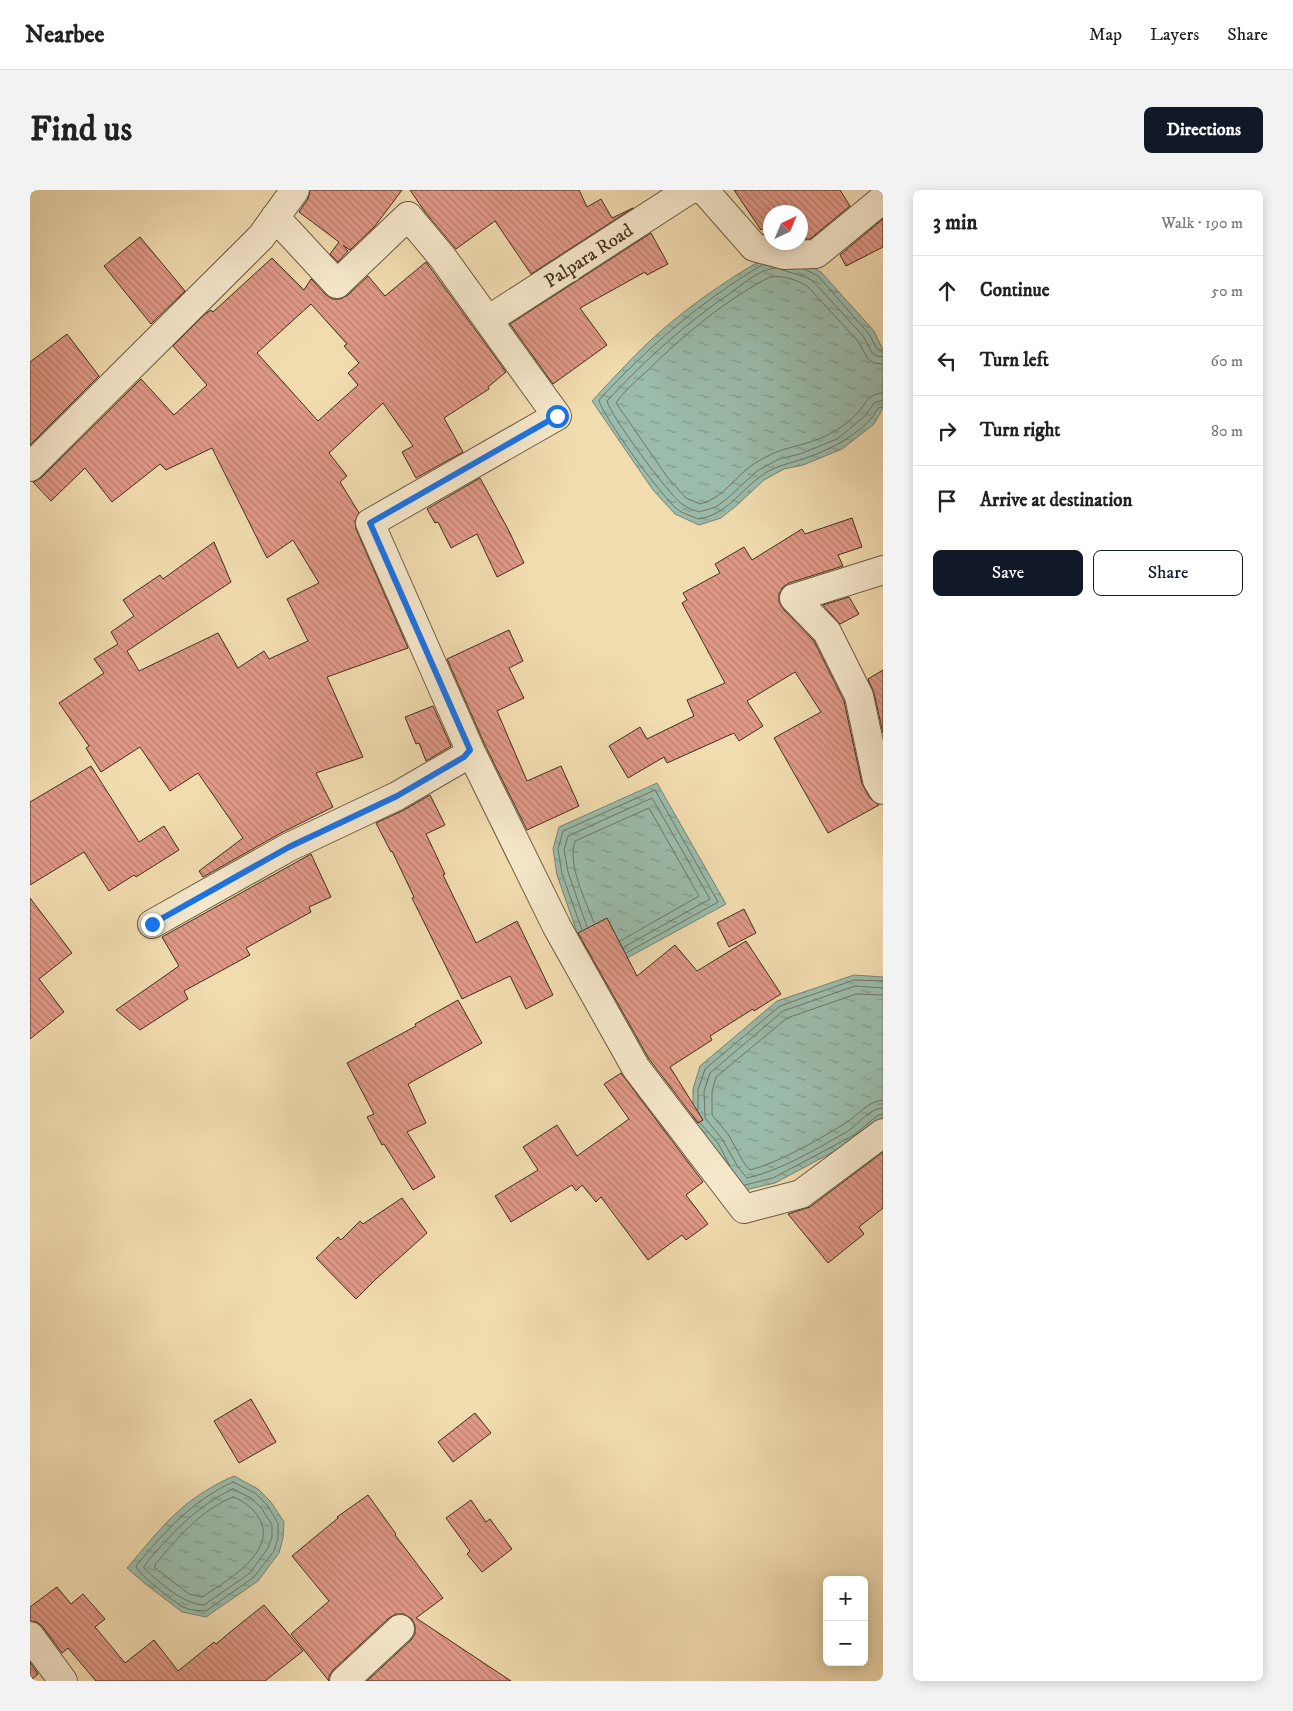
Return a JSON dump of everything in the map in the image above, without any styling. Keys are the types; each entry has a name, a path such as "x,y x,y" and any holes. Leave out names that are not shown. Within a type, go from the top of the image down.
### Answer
{"street":[{"path":"30,467 261,237 295,190"},
{"name":"Palpara Road","path":"488,320 689,190"},
{"path":"704,190 754,247 784,255 816,254 883,199"},
{"path":"275,217 337,284 408,216 443,258 557,416 370,523 470,750 556,927 636,1068 744,1209 800,1194 883,1133"},
{"path":"883,570 794,598 827,632 859,696 877,780 883,790"},
{"path":"152,924 289,847 397,796 464,757 470,750"},
{"path":"344,1681 400,1629"},
{"path":"30,1636 63,1681"}],"water":[{"path":"763,259 811,266 821,272 874,331 883,350 883,408 874,424 842,449 803,465 784,469 764,480 721,518 699,525 675,514 653,490 592,401 621,369 663,329 695,303"},
{"path":"657,783 726,904 607,969 581,944 557,875 553,849 559,827"},
{"path":"854,975 883,977 883,1117 857,1139 775,1183 741,1191 728,1173 713,1146 693,1122 693,1089 700,1066 777,1001"},
{"path":"234,1476 258,1489 271,1502 284,1522 283,1538 279,1553 258,1581 206,1617 182,1612 127,1568 156,1534 180,1510 204,1491"}],"building":[{"path":"310,190 402,190 375,226 350,250 343,245 348,251 338,262 330,254 339,242 299,212 308,199"},
{"path":"410,190 579,190 587,207 601,199 612,218 633,208 531,274 495,221 456,249 425,212"},
{"path":"734,190 840,190 850,206 808,239 808,205 763,205 763,229 761,230"},
{"path":"883,219 883,247 846,266 840,255"},
{"path":"651,233 668,264 647,275 645,272 580,308 607,345 553,384 510,324"},
{"path":"140,237 185,291 151,324 104,266"},
{"path":"272,258 304,290 311,279 332,299 340,299 348,295 368,276 385,296 426,262 506,372 488,387 489,389 444,418 463,452 416,478 402,452 413,446 383,403 329,453 347,476 340,482 359,513 355,521 356,529 408,648 327,677 363,757 316,773 333,807 281,833 203,877 199,871 243,838 198,773 170,791 140,747 101,772 86,748 89,746 59,703 104,673 94,659 118,644 111,632 134,616 123,600 160,575 163,579 214,542 231,582 127,651 139,671 218,633 238,668 264,651 269,659 308,641 287,599 319,583 293,540 267,558 212,448 166,470 160,464 112,502 85,468 51,501 33,482 41,478 141,379 174,415 207,385 173,346 204,315 211,310 213,312","holes":["311,304 347,344 344,346 359,363 348,373 358,385 318,421 257,353"]},
{"path":"67,334 99,376 30,445 30,362"},
{"path":"480,478 524,563 497,577 477,534 451,548 438,522 435,523 427,509"},
{"path":"852,518 862,547 838,555 843,566 789,583 783,587 779,594 779,602 783,609 814,641 844,701 862,784 870,798 879,805 828,833 774,738 821,712 795,672 747,701 763,726 739,741 734,733 667,763 664,757 628,778 609,746 640,727 647,739 694,716 687,700 725,683 682,603 687,600 683,593 720,573 715,564 744,547 752,560 802,529 805,534"},
{"path":"849,597 859,614 840,624 823,605"},
{"path":"509,630 523,661 509,668 524,698 497,711 527,781 561,766 579,806 527,830 484,743 447,659"},
{"path":"883,670 883,733 874,693 868,679"},
{"path":"433,706 451,746 426,761 419,743 416,744 405,717"},
{"path":"91,766 139,842 164,826 179,850 136,877 134,875 109,891 84,852 30,885 30,802"},
{"path":"430,795 445,825 426,834 445,874 443,875 476,943 517,921 553,995 526,1009 510,976 462,999 412,898 414,897 392,851 376,823"},
{"path":"311,854 331,897 309,907 311,912 246,948 250,955 184,991 188,999 140,1030 116,1010 179,966 162,937"},
{"path":"30,898 72,953 39,979 64,1012 30,1039"},
{"path":"744,909 756,933 729,947 717,923"},
{"path":"607,918 637,976 675,945 697,971 746,941 781,994 710,1036 712,1040 670,1067 703,1120 698,1123 649,1059 578,933"},
{"path":"458,1000 482,1043 408,1084 426,1123 407,1132 435,1177 413,1190 384,1144 382,1145 367,1117 374,1114 347,1063 416,1026 415,1024"},
{"path":"621,1073 703,1182 686,1195 708,1224 686,1240 682,1235 648,1260 601,1197 596,1202 582,1185 576,1191 572,1185 511,1222 495,1196 538,1170 523,1147 557,1125 577,1156 629,1119 604,1084"},
{"path":"883,1152 883,1208 859,1227 864,1234 828,1263 788,1214 810,1207"},
{"path":"402,1198 427,1233 356,1299 316,1258 338,1237 341,1240 360,1221 363,1224"},
{"path":"251,1399 276,1442 239,1463 214,1421"},
{"path":"475,1413 491,1433 453,1462 438,1442"},
{"path":"368,1495 395,1535 443,1598 416,1618 511,1681 367,1681 415,1634 415,1626 412,1619 404,1614 396,1614 389,1618 333,1670 329,1676 329,1681 291,1634 329,1601 292,1556 337,1517"},
{"path":"471,1500 486,1522 490,1519 512,1549 482,1572 467,1554 470,1551 446,1518"},
{"path":"57,1587 71,1604 83,1594 105,1619 95,1627 125,1663 154,1640 178,1671 214,1642 216,1644 264,1605 303,1651 265,1681 96,1681 68,1648 62,1653 42,1626 37,1622 30,1621 30,1607"},
{"path":"30,1662 38,1674 30,1681"}],"route":[{"path":"152,924 289,847 397,796 464,757 470,750 370,523 557,416"}]}
